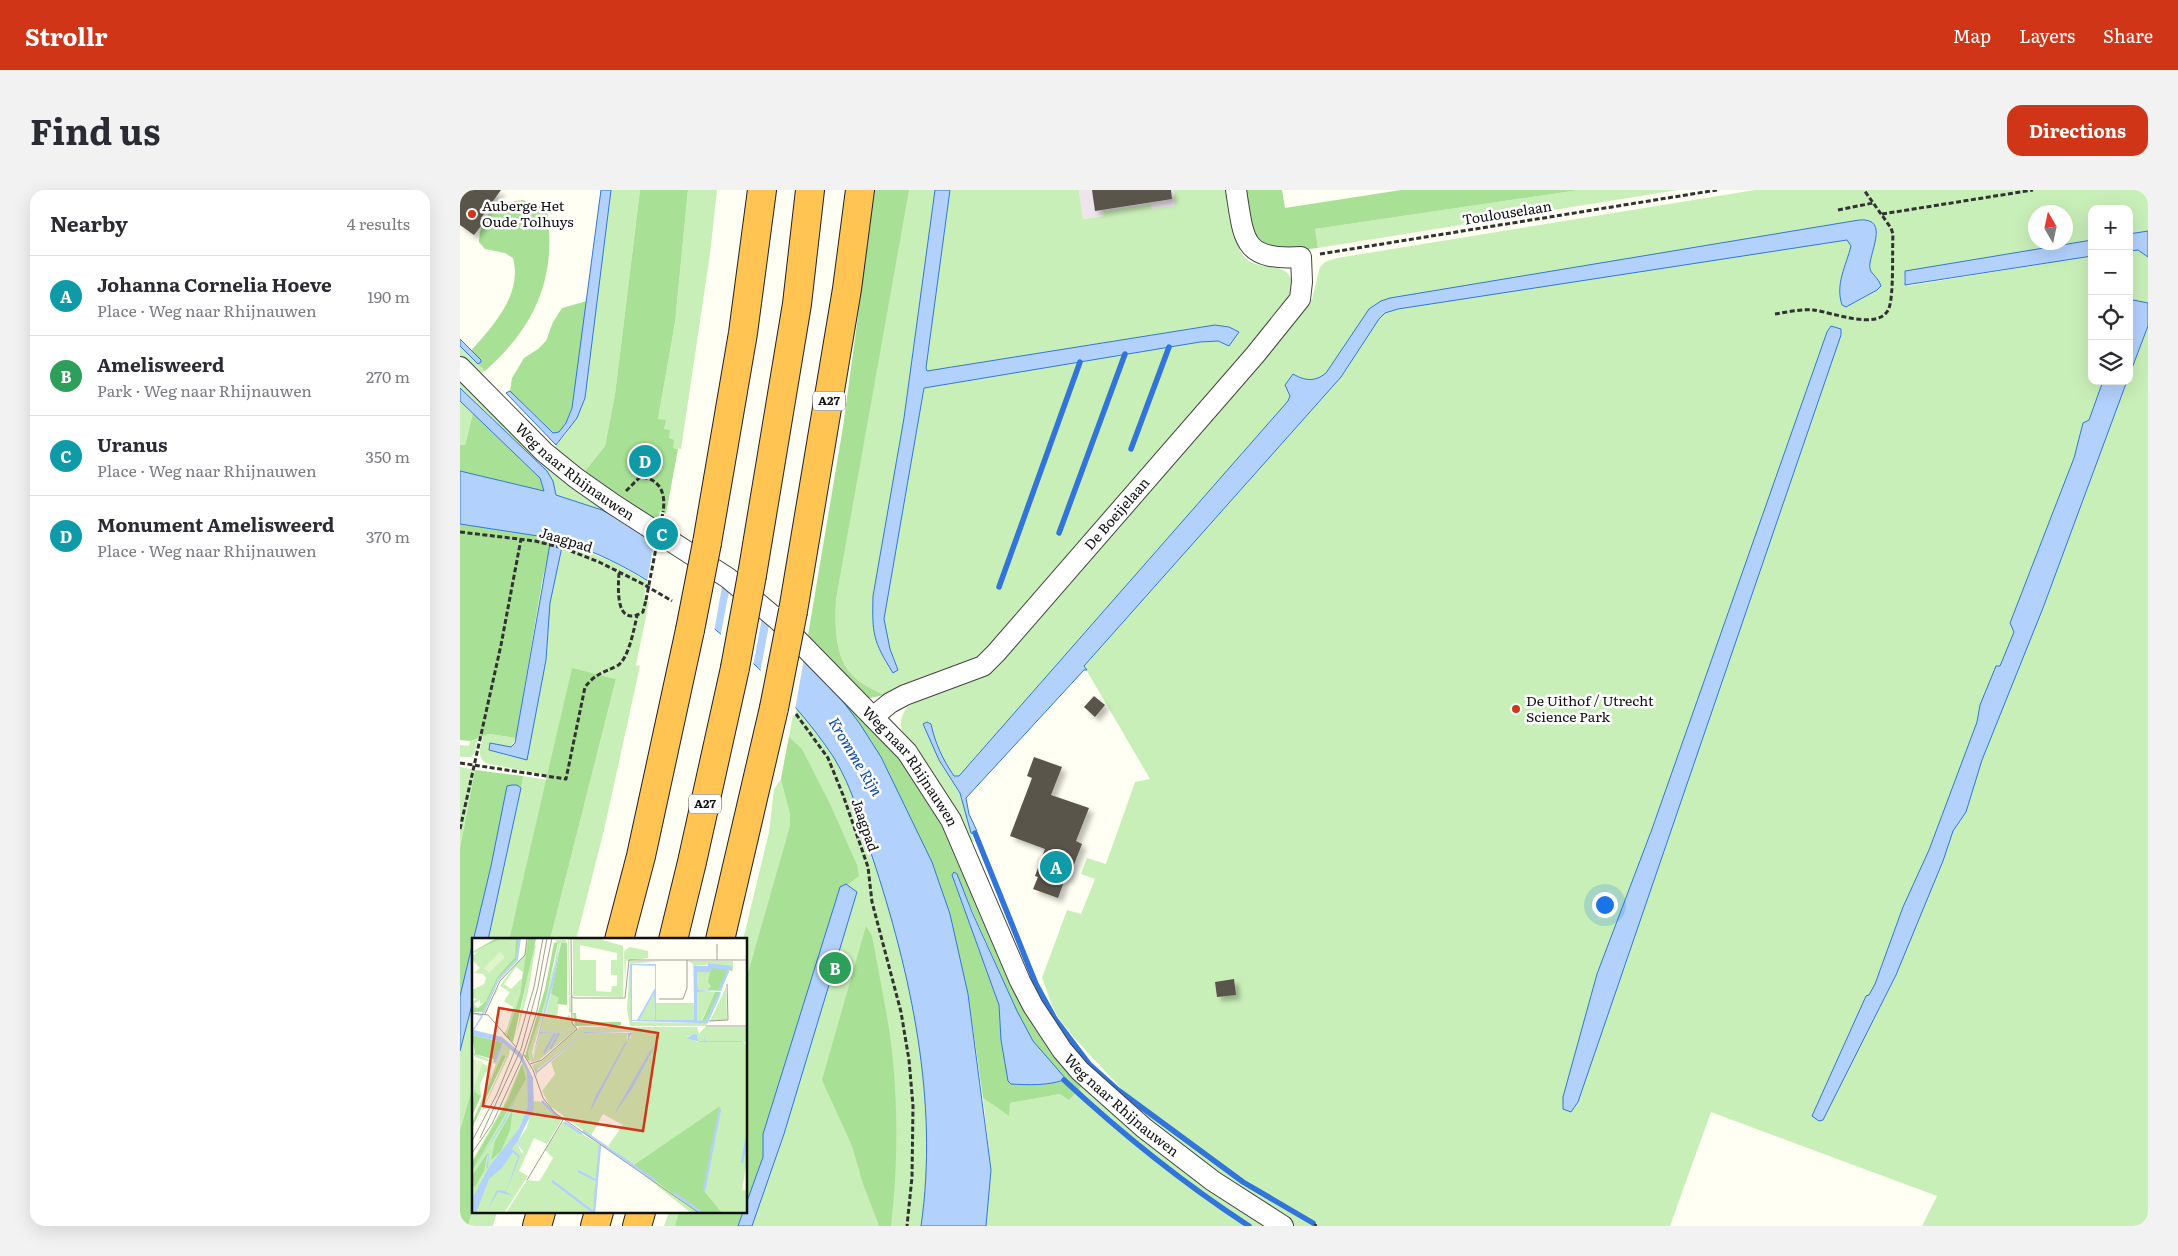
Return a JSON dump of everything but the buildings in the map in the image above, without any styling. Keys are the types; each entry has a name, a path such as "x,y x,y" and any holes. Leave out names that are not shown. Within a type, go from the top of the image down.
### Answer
{"highway":[{"name":"A27","path":"673,938 735,668 752,575 797,304 810,190"},
{"name":"A27","path":"721,938 782,707 793,611 847,289 860,190"},
{"path":"620,938 645,837 707,543 743,332 761,193"}],"street":[{"path":"1236,190 1243,230 1248,242 1255,251 1267,256 1281,258 1301,256"},
{"name":"De Boeijelaan","path":"873,717 890,703 906,695 983,666 996,653 1300,300 1302,282 1301,256"},
{"name":"Weg naar Rhijnauwen","path":"460,367 544,452 576,478 728,578 804,645 907,752 951,820 1020,981 1033,1006 1062,1050 1080,1071 1152,1134 1213,1181 1283,1226"}],"path":[{"name":"Toulouselaan","path":"1301,256 1717,190"},
{"path":"1775,314 1813,310 1865,320 1879,318 1886,313 1889,308 1891,294 1893,234 1882,214 1864,190"},
{"path":"1882,214 2033,190"},
{"path":"1838,210 1873,204"},
{"path":"460,763 566,779 585,687 592,678 622,661 631,640 637,616 643,612 646,600 665,498 663,491 647,478 640,478 623,494"},
{"name":"Jaagpad","path":"460,532 521,539 563,548 599,562 643,584 675,604"},
{"path":"460,829 501,645 521,539"},
{"path":"619,572 618,593 620,609 626,614 637,616"},
{"name":"Jaagpad","path":"782,707 828,758 868,868 872,902 901,1012 909,1060 913,1106 912,1177 907,1226"}],"shaded area":[{"path":"1079,190 1174,190 1176,206 1152,210 1151,205 1104,211 1104,216 1083,219"}],"green space":[{"path":"611,190 640,190 615,394 605,446 581,476 551,451 571,426 585,398"},
{"path":"640,190 688,190 675,323 658,419 666,420 664,429 670,430 669,438 674,440 673,448 678,449 666,514 660,511 657,526 581,476 605,446 615,394"},
{"path":"688,190 717,190 710,254 681,449 673,448 658,419 675,323"},
{"path":"875,190 909,190 836,600 836,633 840,655 845,665 859,681 884,695 870,698 863,696 807,641 843,427"},
{"path":"908,190 935,190 904,418 877,574 873,619 898,670 890,649 884,619 924,388 1200,342 1218,341 1229,346 1201,327 927,371 950,190 1079,190 1083,219 1104,216 1103,211 1151,204 1152,209 1175,206 1174,190 1228,190 1235,233 1242,254 1254,263 1287,272 1291,279 1291,288 1283,308 1266,332 983,656 884,695 859,681 845,665 840,655 836,633 836,600"},
{"path":"1244,190 1282,190 1285,208 1401,190 1579,190 1315,229 1318,248 1284,252 1255,240"},
{"path":"1579,190 1678,190 1318,248 1315,229"},
{"name":"De Uithof / Utrecht Science Park","path":"1755,190 2148,190 2148,231 2133,233 2133,205 2088,205 2088,241 2073,243 2073,205 2028,205 2028,250 2032,250 1905,271 1904,282 1907,286 2088,257 2088,385 2133,385 2133,251 2138,250 2148,257 2148,1226 1922,1226 1937,1196 1711,1112 1670,1226 1293,1226 1148,1123 1127,1095 1080,1044 1058,1017 1042,978 1067,910 1081,914 1095,879 1081,874 1087,858 1106,864 1135,782 1150,779 1084,666 1341,377 1379,319 1385,313 1398,309 1838,240 1847,240 1851,245 1854,303 1877,290 1880,286 1870,269 1871,256 1877,234 1852,221 1381,301 1369,309 1326,373 1313,380 1293,374 1288,388 1290,398 1288,401 959,776 954,776 943,758 930,722 924,727 939,760 960,793 974,842 967,840 903,735 901,722 904,712 911,704 930,694 984,674 1262,359 1312,299 1320,267 1325,262 1337,258"},
{"path":"523,200 547,209 549,257 545,278 539,299 530,318 503,354 485,371 468,354 503,310 509,298 515,272 513,258 505,253 485,249 479,242 480,231 486,216 491,211 505,204"},
{"path":"587,301 572,408 566,423 559,432 553,433 510,391 512,378 524,358 546,341 553,322 562,308"},
{"path":"460,346 485,371 483,373 480,372 477,375 460,359"},
{"path":"460,374 660,543 602,510 556,495 553,481 547,471 460,388"},
{"path":"460,401 473,413 465,445 460,445"},
{"path":"473,413 540,478 544,491 460,471 460,445 465,445"},
{"path":"460,524 552,538 542,582 516,738 489,734 470,741 460,740"},
{"path":"563,542 613,562 647,581 644,598 649,602 636,665 640,666 604,830 577,938 551,938 616,679 572,669 548,775 488,764 480,755 483,736 489,734 516,738 511,747 490,743 489,750 513,757 546,660 550,603"},
{"path":"805,653 922,782 1084,1084 1069,1100 1060,1094 1010,1103 1009,1116 983,1098 968,994 950,914 932,862 873,745 860,724","holes":["952,875 963,890 1017,1011 1033,1041 1065,1079 1052,1083 1037,1084 1022,1084 1008,1081 1001,1040 999,1005"]},
{"path":"572,668 616,679 551,938 509,938"},
{"path":"799,695 865,789 932,995 938,1226 664,1226 668,1214 748,1214 748,938 743,938 769,832 774,789 781,779 793,715 795,716"},
{"path":"478,737 475,752 471,757 460,757 460,745 469,746 470,741"},
{"path":"789,737 802,749 831,806 857,865 859,876 847,885 840,887 763,1134 763,1157 748,1198 748,973 790,826 790,814 781,779"},
{"path":"460,767 475,770 460,848"},
{"path":"475,770 523,776 521,788 517,785 507,786 491,866 474,938 472,938 472,946 460,996 460,848"},
{"path":"523,776 547,780 509,938 488,938"},
{"path":"866,926 872,936 888,1022 894,1072 896,1160 891,1226 879,1226 863,1184 852,1146 822,1080"},
{"path":"472,1005 472,1088 460,1130 460,1051"},
{"path":"1084,1084 1270,1226 986,1226 991,1170 983,1098 1008,1115 1010,1103 1060,1094"},
{"path":"472,1088 472,1212 468,1226 460,1226 460,1130"},
{"path":"472,1212 472,1214 496,1214 493,1226 468,1226"},
{"path":"678,1214 742,1214 738,1226 675,1226"}],"water":[{"path":"601,190 611,190 585,398 577,418 556,445 506,393 510,391 553,433 559,432 566,423 572,408"},
{"path":"935,190 950,190 927,371 1215,325 1229,327 1239,332 1229,346 1218,341 1200,342 924,388 884,619 890,649 898,670 893,673 881,653 875,637 873,596 904,418"},
{"path":"1859,220 1869,221 1874,225 1876,231 1870,269 1881,286 1846,307 1842,305 1840,297 1840,282 1851,246 1847,240 1398,309 1385,313 1379,319 1341,377 1084,666 1087,670 1084,670 966,798 969,814 977,831 974,834 971,833 960,793 939,760 923,724 927,722 931,724 943,758 954,776 959,776 1288,401 1290,396 1285,385 1293,374 1310,380 1326,373 1369,309 1381,301 1390,298"},
{"path":"2148,231 2148,257 2138,250 2133,251 2133,233"},
{"path":"2088,241 2088,257 1905,285 1905,271 2032,250 2073,250 2073,243"},
{"path":"2133,300 2148,303 2148,326 2133,365"},
{"path":"1831,326 1841,329 1841,335 1578,1102 1571,1112 1563,1109 1563,1097 1597,974 1652,829 1827,332"},
{"path":"460,339 481,362 478,364 460,346"},
{"path":"2102,385 2126,385 2043,608 1982,760 1966,812 1953,831 1943,861 1896,975 1823,1120 1819,1121 1812,1116 1866,996 1869,995 1875,984 1903,907 1929,850 1977,722 1980,705 1996,666 2000,666 2014,632 2010,623 2074,458 2083,423 2089,420"},
{"name":"Kromme Rijn","path":"460,388 547,471 553,481 556,495 602,510 624,522 692,562 763,616 832,687 860,724 881,757 932,862 950,914 968,994 991,1170 986,1226 921,1226 926,1179 924,1085 918,1038 909,992 899,946 886,901 856,806 834,758 811,726 783,693 750,660 715,629 677,600 638,575 600,555 563,542 550,603 546,660 527,760 489,750 490,743 511,747 515,743 551,538 460,524 460,471 544,491 540,478 460,401"},
{"path":"517,785 521,788 488,938 474,938 491,866 507,786"},
{"path":"954,872 957,874 972,912 1017,1011 1033,1041 1066,1079 1053,1083 1024,1085 1011,1084 1008,1081 1001,1040 999,1005 952,875"},
{"path":"846,884 857,892 784,1134 752,1226 738,1226 742,1214 748,1214 748,1198 763,1157 763,1134 840,887"},
{"path":"472,946 472,1005 460,1051 460,996"}],"pier":[{"path":"655,537 723,581 714,632 647,583"},
{"path":"730,586 763,613 753,666 720,638"},
{"path":"770,620 805,653 795,710 760,673"}],"waterway":[{"path":"1131,449 1169,347"},
{"path":"1059,533 1125,354"},
{"path":"999,587 1080,362"},
{"path":"975,833 1036,984 1055,1019 1089,1064 1118,1090 1243,1182 1313,1223"},
{"path":"1064,1080 1108,1120 1154,1157 1200,1193 1249,1226"}],"place":[{"name":"Auberge Het Oude Tolhuys","path":"472,214"},
{"name":"Monument Amelisweerd","path":"645,461"},
{"name":"Uranus","path":"662,534"},
{"name":"De Uithof / Utrecht Science Park","path":"1516,709"},
{"name":"Johanna Cornelia Hoeve","path":"1056,867"},
{"name":"Amelisweerd","path":"835,968"}]}
